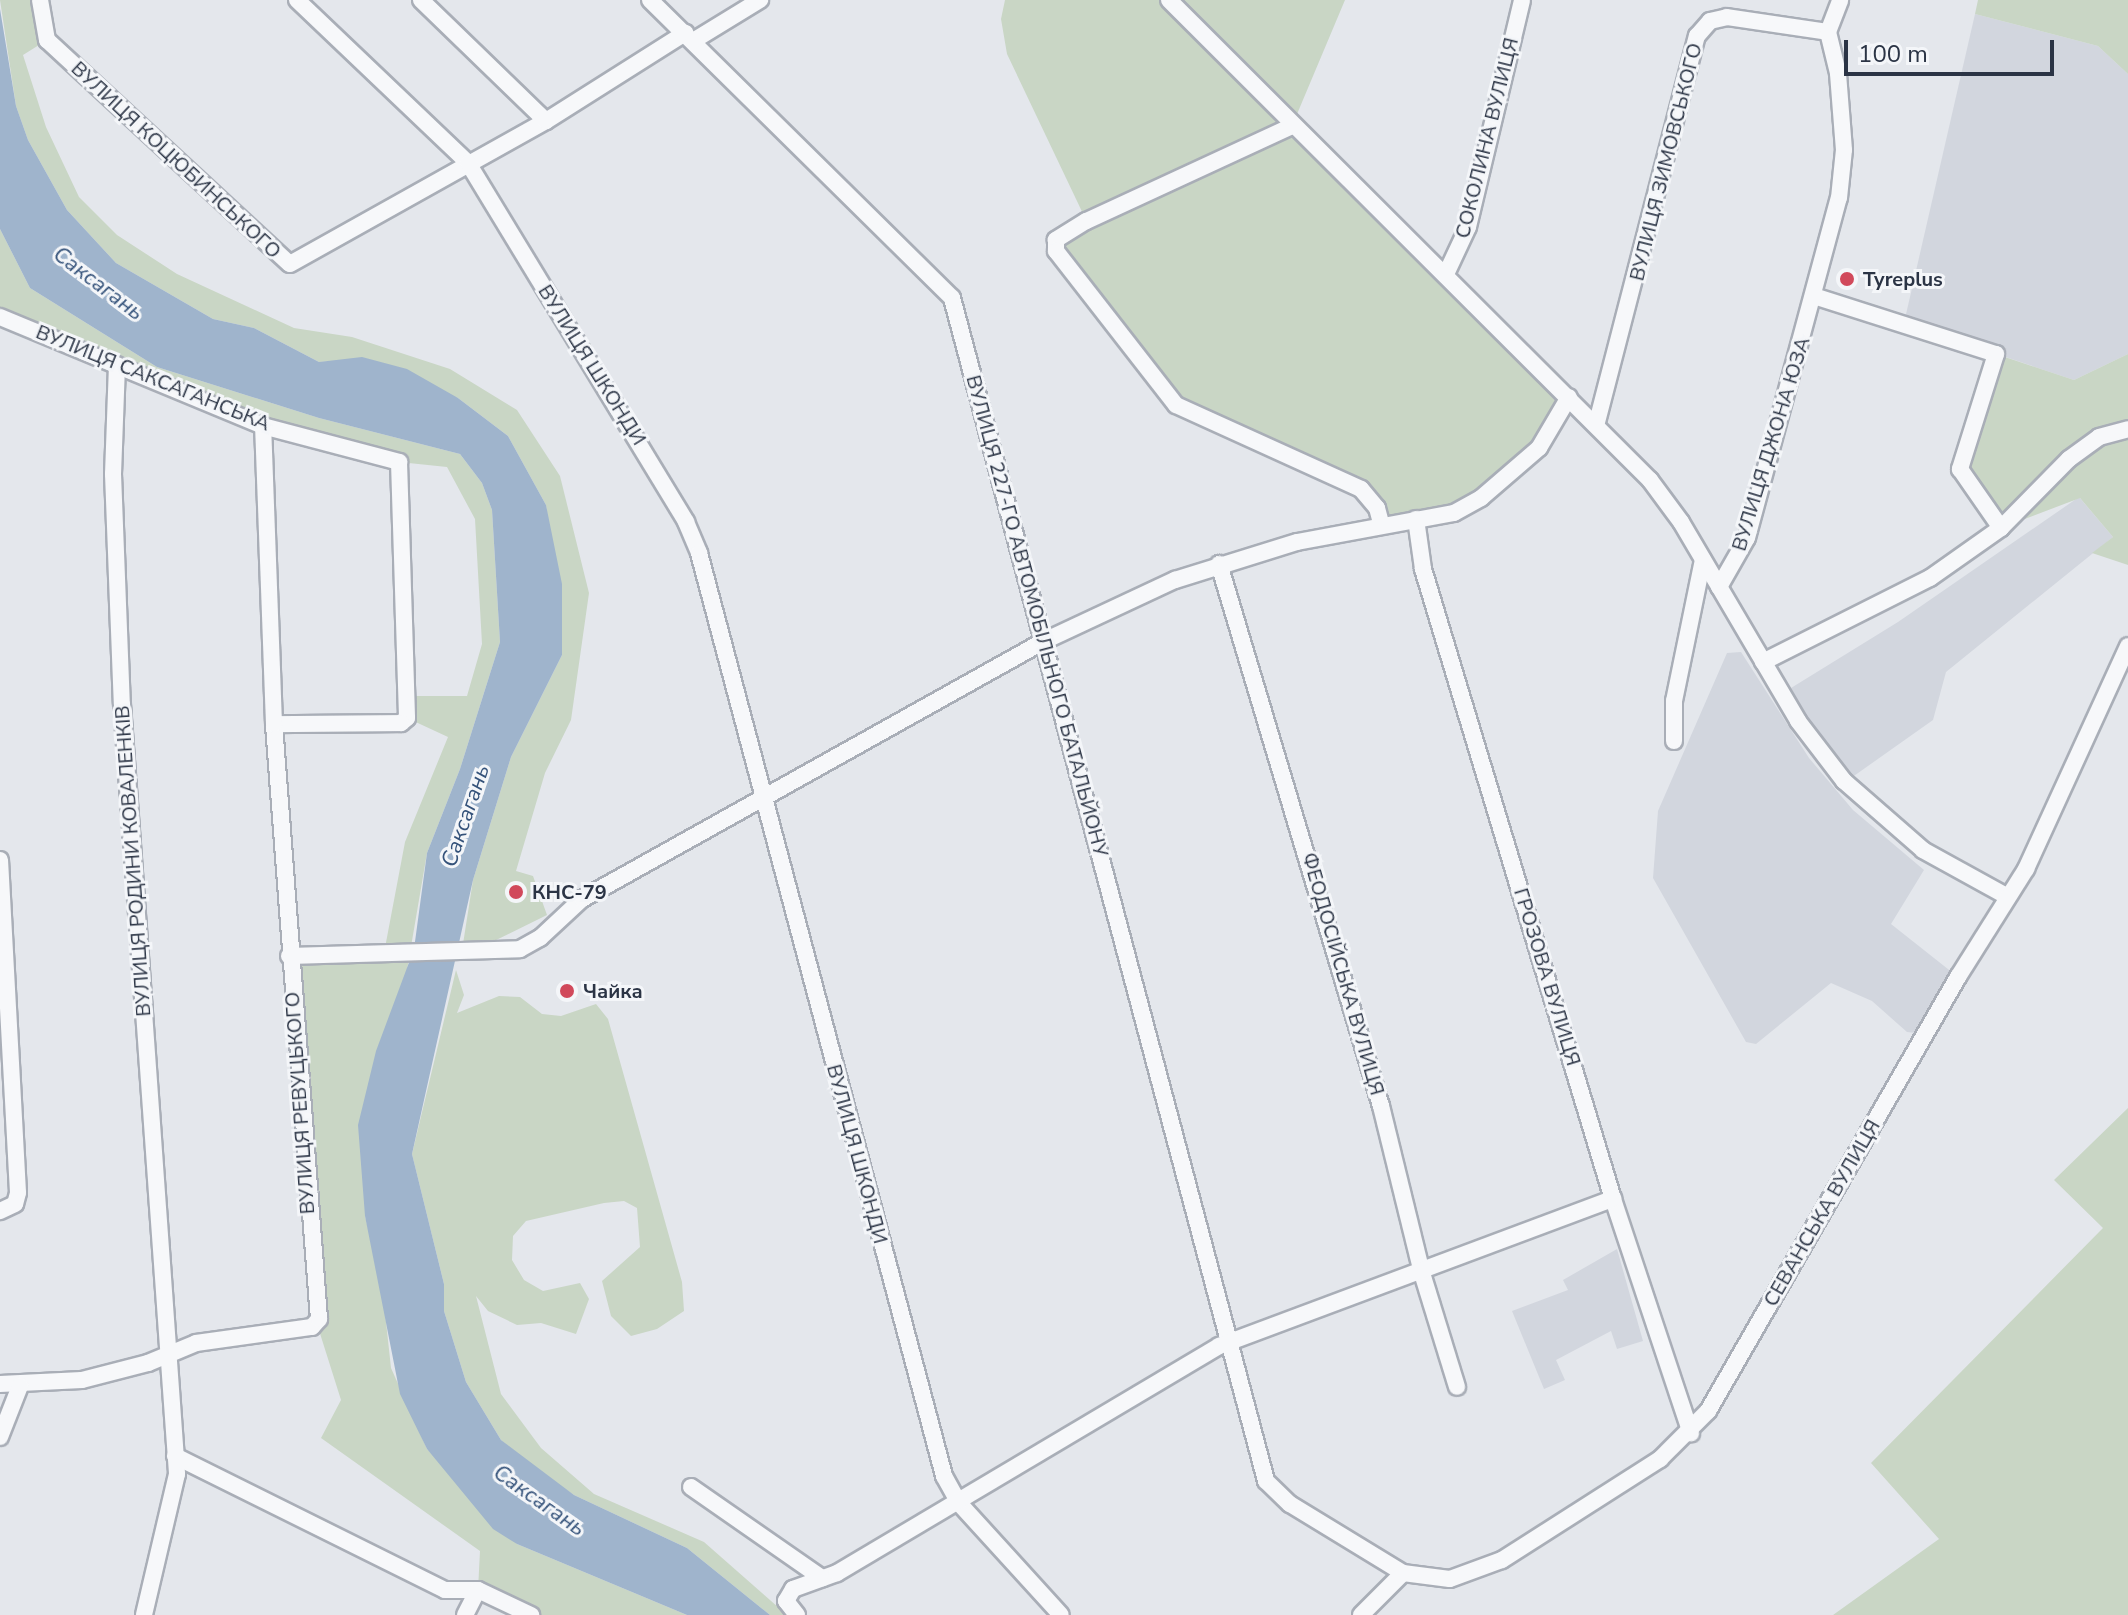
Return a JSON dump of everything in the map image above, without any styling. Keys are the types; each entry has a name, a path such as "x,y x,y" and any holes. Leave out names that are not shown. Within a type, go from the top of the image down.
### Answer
{"street":[{"name":"ВУЛИЦЯ КОЦЮБИНСЬКОГО","path":"40,0 47,40 290,264 468,163"},
{"name":"ВУЛИЦЯ ШКОНДИ","path":"297,0 468,163 686,522 699,553 938,1456 959,1503 1061,1615"},
{"path":"421,0 546,121"},
{"name":"ВУЛИЦЯ 227-ГО АВТОМОБІЛЬНОГО БАТАЛЬЙОНУ","path":"650,0 952,298 1227,1345 1266,1481 1275,1493 1403,1573"},
{"path":"468,163 760,0"},
{"path":"1169,0 1292,126 1597,422 1650,480 1703,560 1798,721 1869,806 1923,850 2008,897"},
{"name":"СОКОЛИНА ВУЛИЦЯ","path":"1446,274 1468,227 1522,0"},
{"path":"1828,32 1840,0"},
{"name":"ВУЛИЦЯ ЗИМОВСЬКОГО","path":"1597,422 1697,36 1710,21 1727,17 1828,32"},
{"name":"ВУЛИЦЯ ДЖОНА ЮЗА","path":"1719,587 1747,538 1839,198 1844,150 1838,73 1828,32"},
{"path":"1292,126 1086,221 1056,240 1056,251 1176,405 1361,489 1377,508 1381,523"},
{"path":"1814,296 1996,354 1960,469 2001,528"},
{"name":"ВУЛИЦЯ САКСАГАНСЬКА","path":"0,317 263,426 399,462 407,718 401,723 274,724"},
{"name":"ВУЛИЦЯ РОДИНИ КОВАЛЕНКІВ","path":"117,365 113,474 122,704 164,1356 175,1456 175,1498 144,1615"},
{"path":"289,956 520,949 553,928 572,907 764,802 1044,641 1219,564 1381,523 1454,513 1481,498 1539,448 1569,397"},
{"name":"ВУЛИЦЯ РЕВУЦЬКОГО","path":"164,1356 196,1343 317,1324 274,724 263,426"},
{"path":"1763,662 1899,597 2001,528 2069,459 2099,437 2128,429"},
{"name":"ГРОЗОВА ВУЛИЦЯ","path":"1416,519 1423,569 1613,1199 1691,1433"},
{"path":"1674,741 1674,701 1703,560"},
{"name":"ФЕОДОСІЙСЬКА ВУЛИЦЯ","path":"1219,564 1381,1106 1422,1273 1457,1387"},
{"name":"СЕВАНСЬКА ВУЛИЦЯ","path":"1403,1573 1450,1579 1502,1560 1621,1487 1691,1433 2034,854 2128,646"},
{"path":"0,860 18,1193 15,1204 0,1211"},
{"path":"797,1615 787,1605 789,1592 822,1578 959,1503 1227,1345 1613,1199"},
{"path":"0,1384 20,1386 82,1380 164,1356"},
{"path":"0,1437 20,1386"},
{"path":"175,1456 445,1590 478,1590 531,1615"},
{"path":"691,1487 822,1578"},
{"path":"1361,1615 1403,1573"},
{"path":"465,1615 478,1590"}],"shaded area":[{"path":"1975,14 2098,46 2128,74 2128,354 2074,380 1904,323"},
{"path":"2079,497 2113,537 1946,672 1933,720 1851,778 1824,749 1791,688 1898,622"},
{"path":"1741,652 1809,758 1853,810 1924,870 1891,924 1958,977 1925,1034 1907,1032 1872,1001 1831,983 1756,1044 1746,1042 1653,878 1658,811 1727,653"},
{"path":"1617,1249 1643,1341 1617,1349 1611,1331 1556,1360 1565,1380 1544,1389 1512,1311 1568,1290 1563,1280"}],"green space":[{"path":"0,0 40,0 47,40 23,55 46,127 79,197 117,235 177,274 294,328 352,337 450,369 517,410 560,476 589,593 571,720 545,773 516,871 533,876 547,915 490,943 463,944 473,880 511,757 562,655 546,505 508,436 458,398 338,361 319,362 254,328 213,319 116,263 67,210 28,140 16,106"},
{"path":"1005,0 1345,0 1292,126 1569,397 1551,430 1454,513 1381,523 1369,496 1195,418 1056,251 1086,220 1007,54 1001,19"},
{"path":"1978,0 2128,0 2128,74 2098,46 1975,14"},
{"path":"0,229 30,288 157,367 319,418 460,454 482,483 492,510 500,642 460,769 427,853 365,1216 382,1285 391,1368 427,1449 517,1544 687,1615 531,1615 478,1590 480,1551 321,1438 341,1400 317,1324 289,956 384,953 405,842 448,737 407,718 409,696 467,696 482,644 475,519 447,467 399,462 263,426 0,317"},
{"path":"1996,354 2074,380 2128,354 2128,565 2092,553 2113,537 2080,498 2001,528 1960,469"},
{"path":"456,970 464,995 457,1013 499,996 520,997 542,1014 561,1016 596,1004 608,1019 682,1282 684,1311 657,1329 631,1336 611,1316 602,1281 640,1247 637,1208 624,1201 604,1203 526,1221 513,1236 512,1260 524,1280 543,1291 580,1283 589,1299 576,1334 541,1323 517,1325 488,1311 476,1296 501,1394 541,1448 594,1494 704,1542 787,1615 770,1615 687,1548 574,1495 533,1468 501,1440 466,1382 444,1311 444,1284 412,1154"},
{"path":"2128,1108 2128,1615 1833,1615 1939,1539 1871,1463 2103,1228 2054,1180"}],"water":[{"name":"Саксагань","path":"0,9 16,106 28,140 67,210 116,263 213,319 254,328 319,362 362,357 407,369 458,398 508,436 546,505 562,584 562,655 511,757 473,880 412,1154 444,1284 444,1311 466,1382 501,1440 574,1495 687,1548 770,1615 687,1615 517,1544 493,1529 427,1449 400,1394 365,1216 358,1125 376,1051 414,949 427,853 460,769 500,642 492,510 482,483 460,454 319,418 157,367 30,288 0,229"}],"place":[{"name":"Tyreplus","path":"1847,279"},
{"name":"КНС-79","path":"516,892"},
{"name":"Чайка","path":"567,991"}]}
